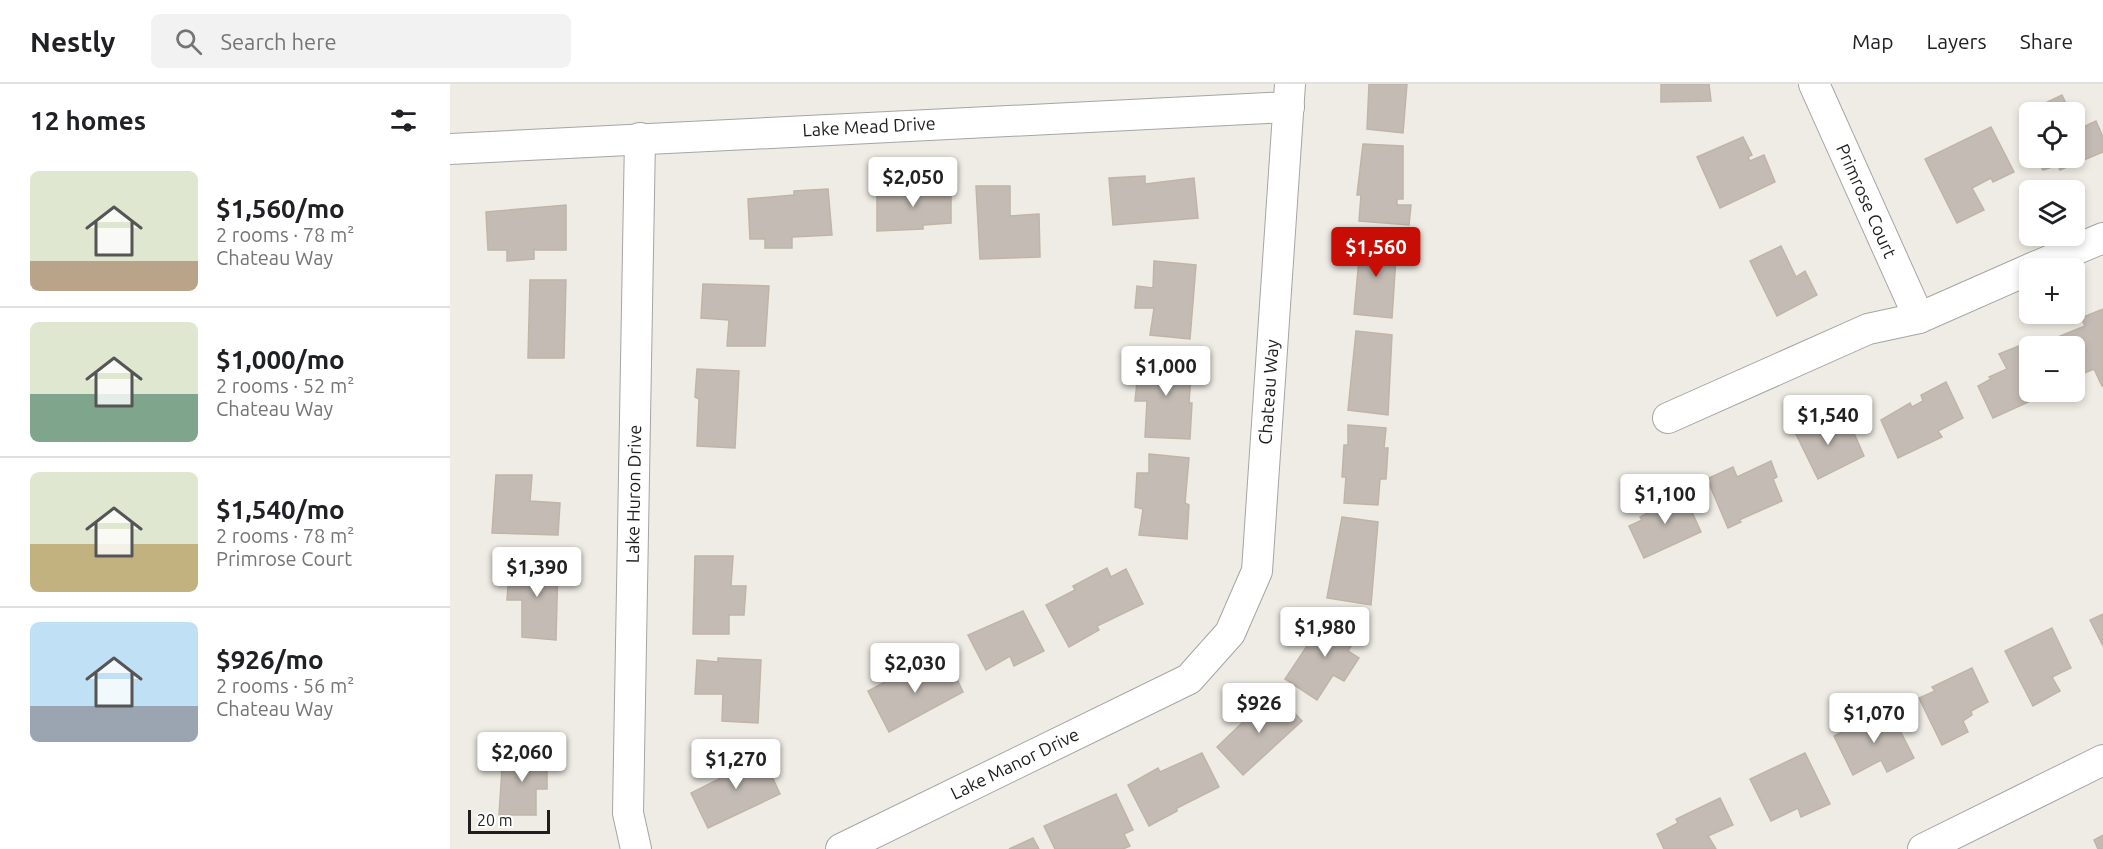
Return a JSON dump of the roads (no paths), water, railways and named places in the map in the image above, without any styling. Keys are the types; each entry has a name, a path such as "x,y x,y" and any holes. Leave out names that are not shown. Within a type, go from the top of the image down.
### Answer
{"street":[{"name":"Primrose Court","path":"1814,84 1919,318"},
{"name":"Lake Mead Drive","path":"450,149 1289,96"},
{"name":"Chateau Way","path":"1189,679 1230,633 1257,571 1289,96"},
{"name":"Lake Huron Drive","path":"636,849 628,813 639,138"},
{"path":"2056,258 2103,237"},
{"path":"1668,418 1868,329 1919,318 2019,274"},
{"name":"Lake Manor Drive","path":"842,849 1189,679"},
{"path":"1923,849 2103,760"}]}
